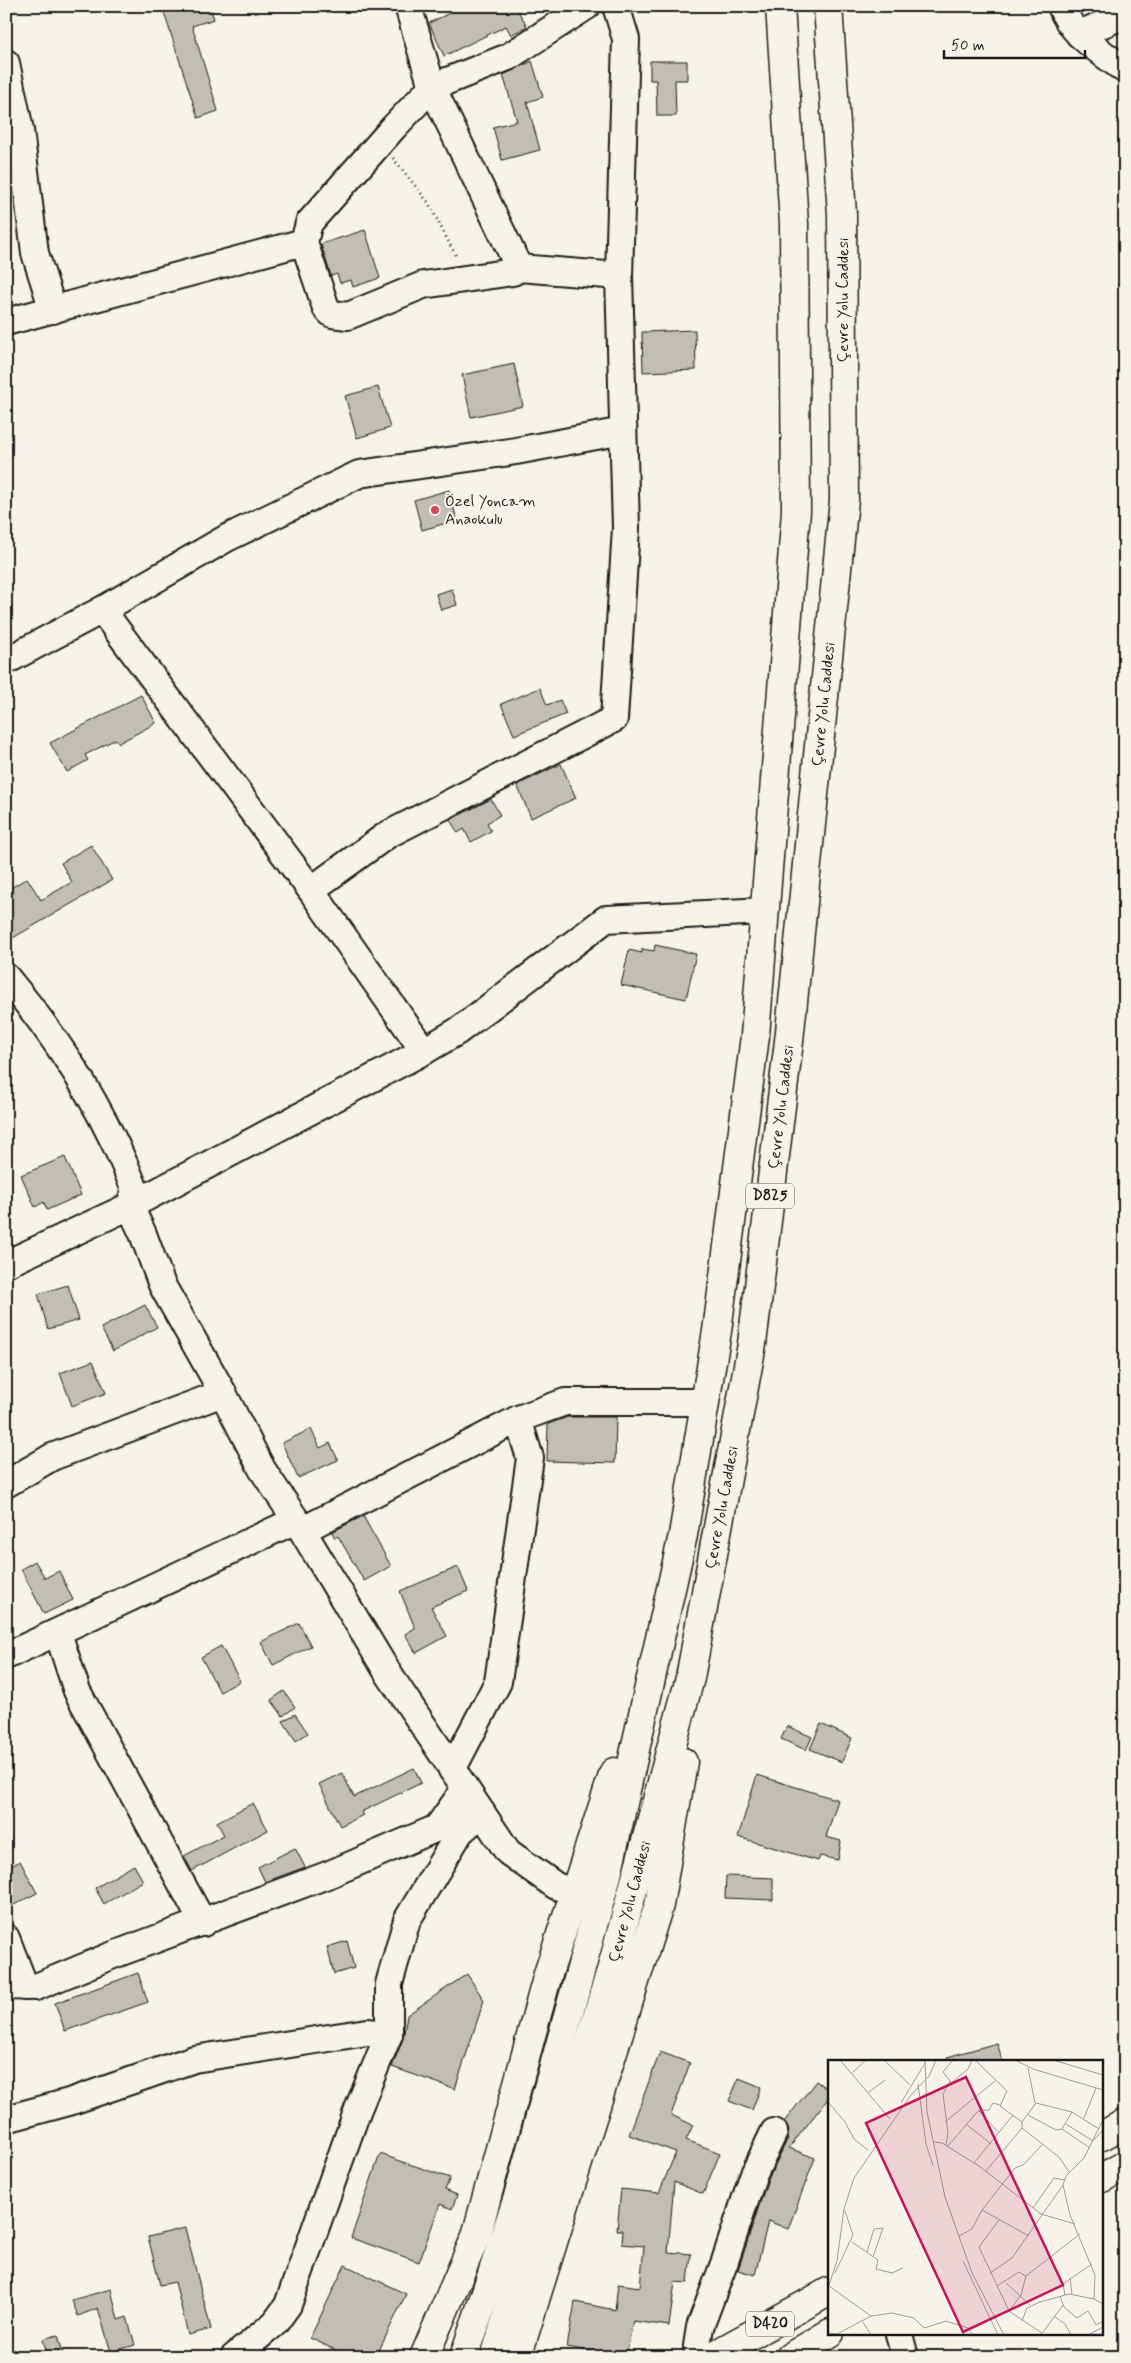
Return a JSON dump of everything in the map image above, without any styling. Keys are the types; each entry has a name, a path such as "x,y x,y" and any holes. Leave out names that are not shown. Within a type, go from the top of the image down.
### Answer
{"highway":[{"name":"Çevre Yolu Caddesi","path":"495,2357 612,1967 690,1678 752,1344 789,1041 844,500 842,214 828,6"},
{"path":"836,125 839,6"},
{"name":"Çevre Yolu Caddesi","path":"464,2357 517,2200 607,1875 683,1535 717,1331 755,1036 796,511 794,224 779,14"},
{"path":"424,2357 476,2236 548,1974 576,1893 631,1718 654,1668"},
{"path":"517,2357 660,1905 687,1742 690,1678"},
{"path":"1104,2135 1125,2123"},
{"path":"1104,2177 1125,2165"},
{"name":"D420","path":"711,2357 828,2292"},
{"path":"529,2316 539,2357"},
{"name":"D420","path":"790,2357 828,2334"}],"street":[{"path":"408,6 432,87 519,268"},
{"path":"587,6 508,57 432,87 309,223 304,242 326,308 332,314 348,316 423,285 513,272 519,268 619,276"},
{"path":"311,890 387,835 614,719 626,528 619,276 626,39 616,6"},
{"path":"1061,6 1063,14 1079,34 1125,70"},
{"path":"1079,34 1125,15"},
{"path":"6,64 20,130 35,253 53,310"},
{"path":"6,322 304,242"},
{"path":"6,661 102,610 227,538 359,474 516,451 623,431"},
{"path":"102,610 311,890 424,1051"},
{"path":"6,1264 130,1206 424,1051 458,1031 606,919 765,911"},
{"path":"6,977 60,1048 91,1096 120,1151 135,1190 130,1206 143,1234 162,1285 223,1393 262,1469 299,1525 388,1673 508,1852 556,1886 576,1893"},
{"path":"6,1484 52,1457 223,1393"},
{"path":"6,1656 299,1525 518,1419 565,1402 705,1402"},
{"path":"6,1938 16,1987 36,1987 108,1957 330,1874 437,1828 498,1682 530,1458 518,1419"},
{"path":"58,1633 77,1691 203,1923"},
{"path":"234,2357 274,2323 288,2305 358,2110 390,2034 389,1984 407,1920 460,1832 482,1813"},
{"path":"6,2119 69,2102 194,2059 367,2032 390,2034"},
{"path":"699,2357 697,2346 700,2327 726,2261 753,2176 774,2132"},
{"path":"900,2336 905,2357"}],"path":[{"path":"380,143 428,202 468,278"}],"building":[{"path":"162,6 210,6 214,19 192,26 218,111 198,118"},
{"path":"464,6 515,6 527,26 511,35 506,26 444,56 429,23"},
{"path":"532,61 543,97 527,102 540,150 502,160 493,127 517,121 503,75"},
{"path":"650,61 687,61 687,80 675,80 676,116 657,116 656,80 650,80"},
{"path":"365,230 380,278 353,287 351,280 340,283 337,274 331,276 321,244"},
{"path":"695,330 696,370 643,372 642,332"},
{"path":"514,364 523,406 471,417 462,375"},
{"path":"378,387 390,428 357,438 345,396"},
{"name":"Özel Yoncam Anaokulu","path":"449,490 457,520 422,530 414,500"},
{"path":"452,589 457,605 441,610 436,594"},
{"path":"540,688 547,705 560,700 566,714 514,735 501,704"},
{"path":"141,695 156,723 119,743 116,739 85,755 88,760 67,772 50,743"},
{"path":"561,764 576,798 531,818 517,785"},
{"path":"491,799 500,815 487,823 491,831 471,842 464,829 458,833 450,820"},
{"path":"91,845 112,880 6,942 6,891 27,878 41,900 72,882 61,863"},
{"path":"655,945 696,954 686,999 621,985 629,950 642,953 642,949 654,951"},
{"path":"65,1157 81,1195 47,1210 44,1202 35,1207 21,1175"},
{"path":"68,1285 79,1320 48,1329 38,1294"},
{"path":"145,1305 157,1327 113,1351 101,1328"},
{"path":"93,1361 106,1393 72,1406 60,1373"},
{"path":"568,1417 616,1417 615,1463 547,1461 548,1424"},
{"path":"311,1429 320,1448 330,1443 338,1460 298,1478 282,1443"},
{"path":"363,1516 391,1566 364,1581 338,1536 335,1538 332,1532"},
{"path":"35,1561 45,1578 59,1571 73,1600 44,1614 21,1569"},
{"path":"458,1567 468,1591 431,1607 447,1636 416,1653 405,1634 415,1628 400,1591"},
{"path":"299,1623 311,1646 273,1665 261,1642"},
{"path":"221,1646 240,1681 220,1692 201,1657"},
{"path":"284,1691 295,1707 283,1716 271,1700"},
{"path":"295,1714 308,1733 296,1741 283,1721"},
{"path":"821,1724 852,1738 842,1762 810,1749"},
{"path":"787,1726 812,1737 806,1750 781,1739"},
{"path":"414,1768 421,1783 361,1812 363,1815 340,1826 319,1784 342,1773 354,1797"},
{"path":"757,1775 838,1800 826,1837 841,1841 838,1860 820,1856 818,1861 738,1837"},
{"path":"253,1803 268,1830 192,1871 184,1856 224,1835 217,1822"},
{"path":"295,1848 305,1867 265,1882 258,1867"},
{"path":"20,1861 37,1893 6,1909 6,1869"},
{"path":"134,1865 143,1881 104,1904 95,1888"},
{"path":"726,1876 773,1878 773,1900 725,1898"},
{"path":"347,1941 354,1968 334,1974 327,1947"},
{"path":"138,1973 148,2002 65,2031 55,2003"},
{"path":"467,1974 484,2000 455,2089 392,2067 403,2039 407,2015"},
{"path":"997,2043 1002,2060 948,2060 947,2057"},
{"path":"660,2052 690,2063 671,2115 693,2125 686,2140 720,2153 703,2194 674,2182 668,2252 691,2254 688,2283 675,2282 669,2326 633,2321 626,2357 598,2357 599,2353 567,2347 575,2302 615,2310 618,2284 640,2287 644,2246 622,2244 623,2230 617,2230 621,2189 659,2193 676,2152 629,2135"},
{"path":"739,2078 761,2087 752,2110 729,2101"},
{"path":"816,2081 828,2090 828,2099 789,2148 815,2158 788,2229 768,2221 755,2275 738,2270 767,2182 788,2138 789,2130 784,2122"},
{"path":"380,2154 450,2178 445,2190 457,2195 452,2209 440,2204 419,2262 351,2238"},
{"path":"185,2228 211,2329 188,2335 175,2282 160,2285 148,2237"},
{"path":"345,2265 406,2294 376,2357 350,2357 310,2338"},
{"path":"111,2289 118,2320 127,2317 135,2345 111,2352 98,2308 78,2316 72,2300"},
{"path":"58,2335 64,2357 48,2357 43,2339"}],"place":[{"name":"Özel Yoncam Anaokulu","path":"435,510"}]}
